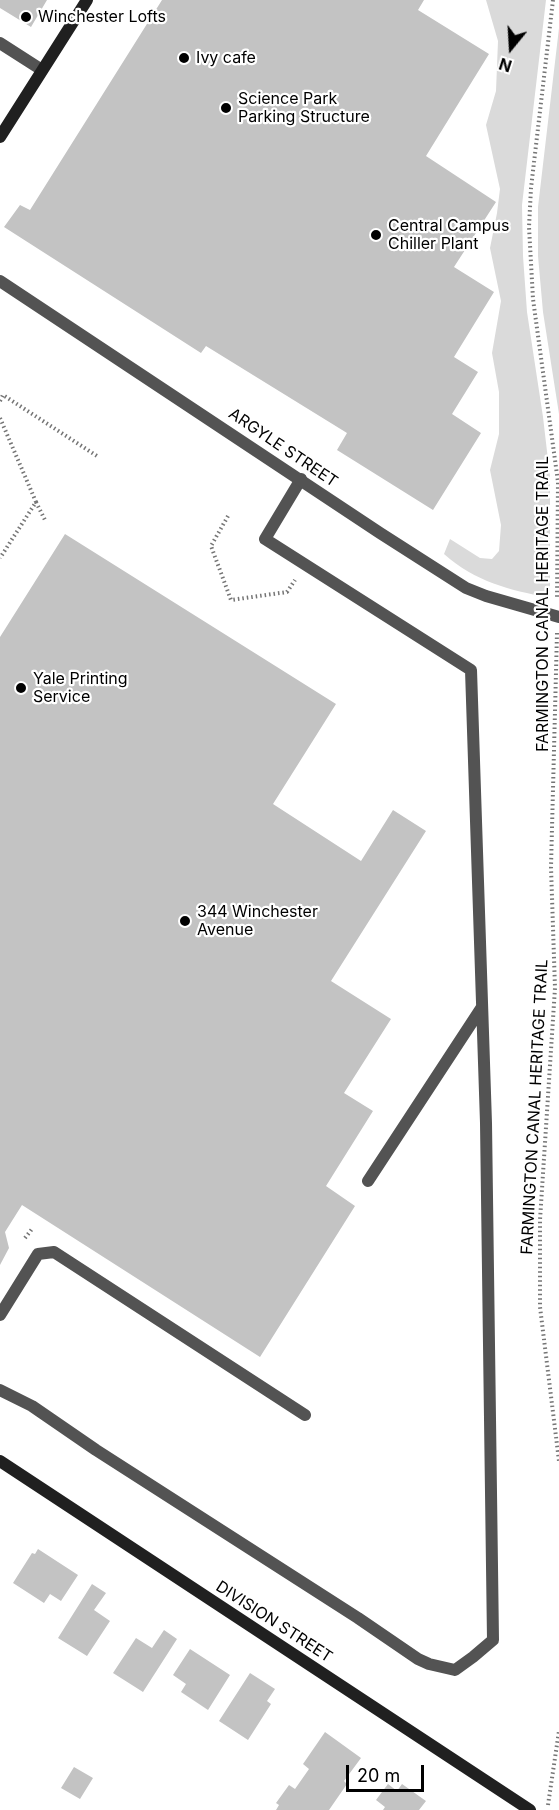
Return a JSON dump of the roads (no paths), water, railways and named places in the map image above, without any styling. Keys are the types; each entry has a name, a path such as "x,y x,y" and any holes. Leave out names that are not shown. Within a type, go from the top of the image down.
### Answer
{"main road":[{"path":"0,137 87,0"},
{"name":"DIVISION STREET","path":"0,1461 530,1810"}],"street":[{"path":"0,43 42,70"},
{"name":"ARGYLE STREET","path":"0,281 466,588 486,596 558,616"},
{"path":"0,1390 32,1406 418,1659 455,1670 493,1640 486,1123 471,670 265,539 301,479"},
{"path":"368,1181 482,1007"},
{"path":"0,1315 38,1254 54,1252 305,1415"}],"place":[{"name":"Winchester Lofts","path":"26,17"},
{"name":"Ivy cafe","path":"184,58"},
{"name":"Science Park Parking Structure","path":"226,108"},
{"name":"Central Campus Chiller Plant","path":"376,235"},
{"name":"Yale Printing Service","path":"21,688"},
{"name":"344 Winchester Avenue","path":"185,921"}]}
